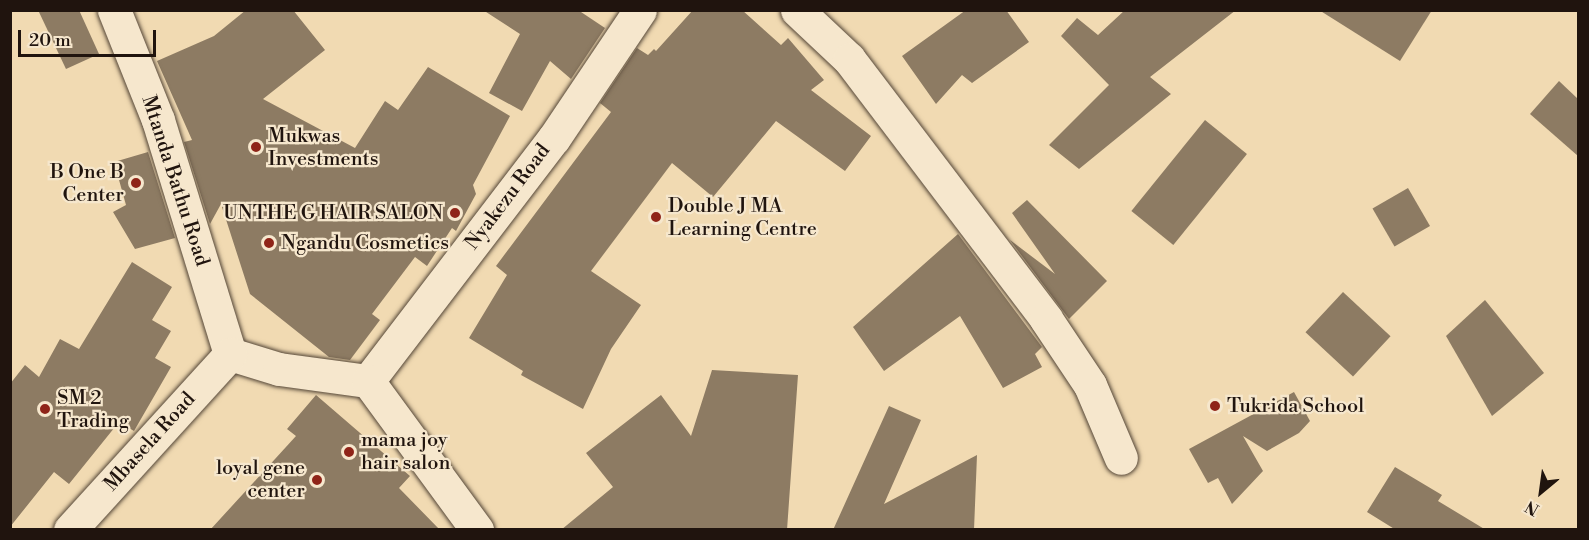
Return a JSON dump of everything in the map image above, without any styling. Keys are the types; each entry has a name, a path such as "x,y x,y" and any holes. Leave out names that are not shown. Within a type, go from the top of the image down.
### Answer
{"street":[{"name":"Mtanda Bathu Road","path":"114,10 158,120 230,354"},
{"name":"Nyakezu Road","path":"368,381 554,138 640,10"},
{"path":"797,10 849,59 1046,319 1090,385 1121,458"},
{"path":"230,354 279,369 368,381 477,530"},
{"name":"Mbasela Road","path":"70,530 230,354"}],"building":[{"path":"38,10 79,10 99,54 66,69"},
{"path":"246,10 293,10 325,50 263,99 355,148 385,101 398,110 428,67 510,116 473,185 476,194 456,231 452,228 427,266 415,257 372,314 380,320 350,360 329,357 250,294 221,204 210,224 184,142 192,140 157,61 214,36"},
{"path":"483,10 578,10 605,28 571,79 550,61 522,111 489,93 520,34"},
{"path":"693,10 742,10 781,45 788,38 824,80 811,90 871,136 845,171 776,121 713,197 672,163 591,271 641,305 611,349 583,409 521,375 523,371 469,338 507,275 496,266 611,112 600,103 637,48 648,55 654,49 656,51"},
{"path":"966,10 1006,10 1029,42 972,83 962,75 936,104 902,56"},
{"path":"1125,10 1236,10 1150,77 1171,94 1079,169 1049,145 1109,85 1061,36 1077,18 1098,35"},
{"path":"1319,10 1432,10 1400,61"},
{"path":"1559,81 1578,99 1578,156 1530,114"},
{"path":"1205,120 1247,154 1173,245 1131,211"},
{"name":"B One B Center","path":"148,152 175,238 135,249 113,212 126,205 114,162"},
{"path":"1408,188 1430,226 1394,247 1372,208"},
{"path":"1027,200 1107,281 1069,319 1010,240 1055,274 1012,213"},
{"path":"958,234 1042,347 1035,354 1042,367 1003,388 960,316 884,371 853,327"},
{"path":"132,262 172,287 152,320 171,331 155,358 171,367 134,431 119,422 69,484 54,472 10,527 10,384 25,365 39,377 60,339 79,349"},
{"path":"1343,292 1391,336 1353,377 1305,332"},
{"path":"1485,300 1544,373 1492,416 1446,336"},
{"path":"712,370 798,375 787,530 561,530 613,487 586,453 661,395 691,436"},
{"path":"1294,392 1310,421 1299,433 1267,451 1243,436 1263,471 1232,504 1218,478 1208,483 1189,449"},
{"path":"316,395 410,476 399,488 440,530 210,530 296,436 287,429"},
{"path":"889,406 921,420 884,504 977,455 974,530 833,530"},
{"path":"1395,467 1442,495 1438,501 1486,530 1396,530 1367,512"}],"place":[{"name":"Mukwas Investments","path":"256,147"},
{"name":"B One B Center","path":"136,183"},
{"name":"UNTHE G HAIR SALON","path":"455,213"},
{"name":"Double J MA Learning Centre","path":"656,217"},
{"name":"Ngandu Cosmetics","path":"269,243"},
{"name":"Tukrida School","path":"1215,406"},
{"name":"SM 2 Trading","path":"45,409"},
{"name":"mama joy hair salon","path":"349,452"},
{"name":"loyal gene center","path":"317,480"}]}
